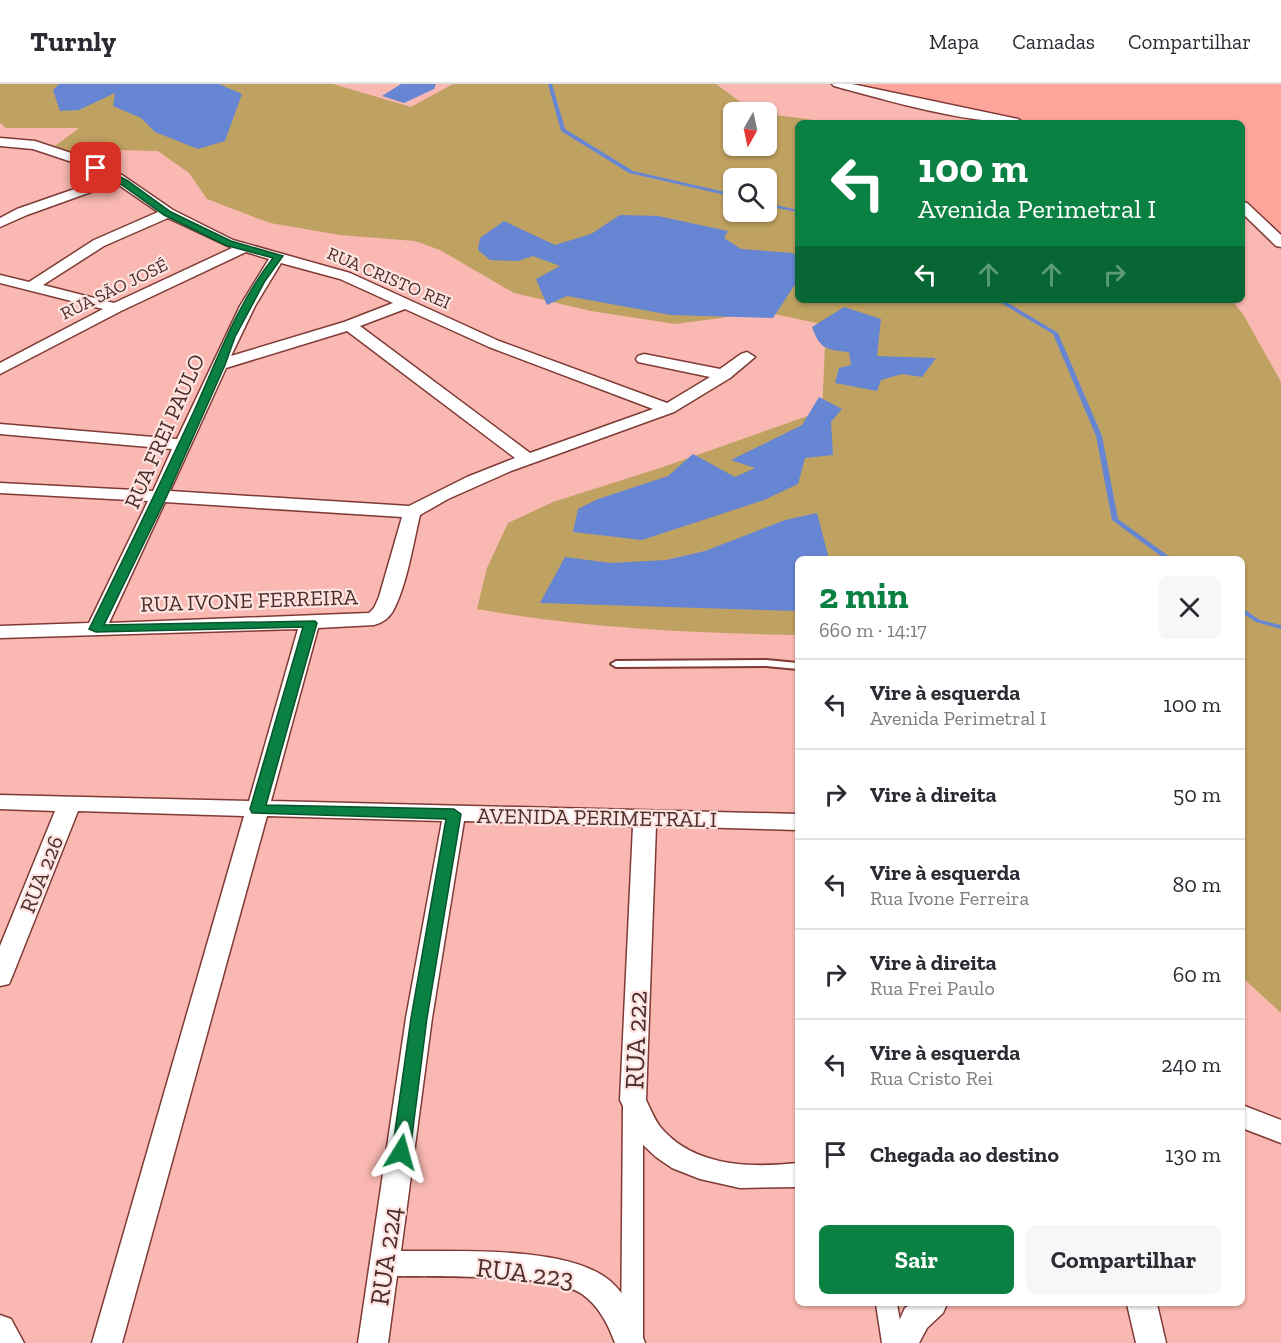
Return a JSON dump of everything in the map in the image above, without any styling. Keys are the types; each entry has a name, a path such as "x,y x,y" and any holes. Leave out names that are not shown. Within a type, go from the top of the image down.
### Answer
{"street":[{"path":"838,84 897,99 1003,120"},
{"name":"RUA CRISTO REI","path":"0,142 35,145 76,159 117,178 168,213 228,243 345,276 494,344 668,409"},
{"path":"0,223 22,212 117,178"},
{"path":"1245,209 1281,243"},
{"path":"32,286 99,243 168,213"},
{"name":"RUA SÃO JOSÉ","path":"0,369 116,308 246,247"},
{"name":"RUA FREI PAULO","path":"96,629 160,498 220,365 230,337 255,289 279,256"},
{"path":"0,279 116,308"},
{"path":"220,365 349,325 405,304"},
{"path":"349,325 528,460"},
{"path":"0,488 289,503 412,512 447,492 668,409 705,389 747,357"},
{"path":"644,359 724,375"},
{"path":"0,429 183,445"},
{"name":"RUA IVONE FERREIRA","path":"0,632 365,621 380,615 389,597 412,512"},
{"path":"107,1343 310,623"},
{"name":"AVENIDA PERIMETRAL I","path":"0,802 795,822"},
{"name":"RUA 226","path":"0,978 69,805"},
{"name":"RUA 224","path":"373,1343 419,1018 454,814"},
{"name":"RUA 222","path":"645,819 633,1100 652,1136 667,1151 686,1161 711,1171 748,1177 795,1174"},
{"path":"631,1343 633,1100"},
{"path":"1245,1117 1281,1132"},
{"name":"RUA 223","path":"385,1263 532,1269 578,1276 589,1282 611,1301 631,1343"},
{"path":"887,1306 893,1343"},
{"path":"904,1343 916,1318 930,1306"},
{"path":"1142,1306 1151,1343"},
{"path":"0,1329 9,1343"}],"lane":[{"path":"616,664 766,663 795,666"}],"shaded area":[{"path":"0,84 333,84 411,107 453,84 716,84 740,102 723,102 723,156 777,156 777,115 814,120 795,120 795,303 1234,303 1243,314 1281,382 1281,1013 1245,980 1245,556 795,556 795,635 717,633 596,625 477,609 487,568 508,523 553,502 660,468 822,411 826,325 765,312 675,324 591,311 514,293 440,250 415,241 340,235 270,223 207,199 189,173 158,151 119,150 70,153 55,146 79,128 6,128 0,123"},
{"path":"846,84 1281,84 1281,233 1275,232 1245,204 1245,120 1020,120"}],"water":[{"path":"59,84 219,84 242,94 225,141 198,149 155,132 141,118 113,106 115,93 79,110 60,111 53,90"},
{"path":"401,84 436,84 434,89 404,103 382,96"},
{"path":"620,215 658,216 728,231 724,238 741,249 795,255 795,285 773,318 671,315 567,296 547,305 536,279 560,266 533,256 518,261 490,260 478,250 480,238 504,221 555,245 591,234"},
{"path":"844,307 881,319 877,356 936,358 922,377 902,374 881,380 877,391 835,383 839,368 851,365 849,352 825,347 818,340 812,327"},
{"path":"819,397 842,409 831,422 833,455 805,458 798,484 764,500 642,540 573,532 578,509 598,499 668,476 693,454 735,477 755,468 731,460 802,425"},
{"path":"817,513 828,556 795,556 795,611 540,603 565,557 611,563 666,560 705,551 785,520"}],"waterway":[{"path":"550,84 563,130 631,172 723,193"},
{"path":"777,206 795,210"},
{"path":"1004,303 1055,333 1099,436 1115,520 1165,556"},
{"path":"1245,612 1258,621 1281,627"}],"route":[{"path":"96,168 125,183 168,213 228,243 279,256 260,280 230,337 220,365 160,498 96,629 310,623 257,809 454,814 419,1018 401,1152"}]}
